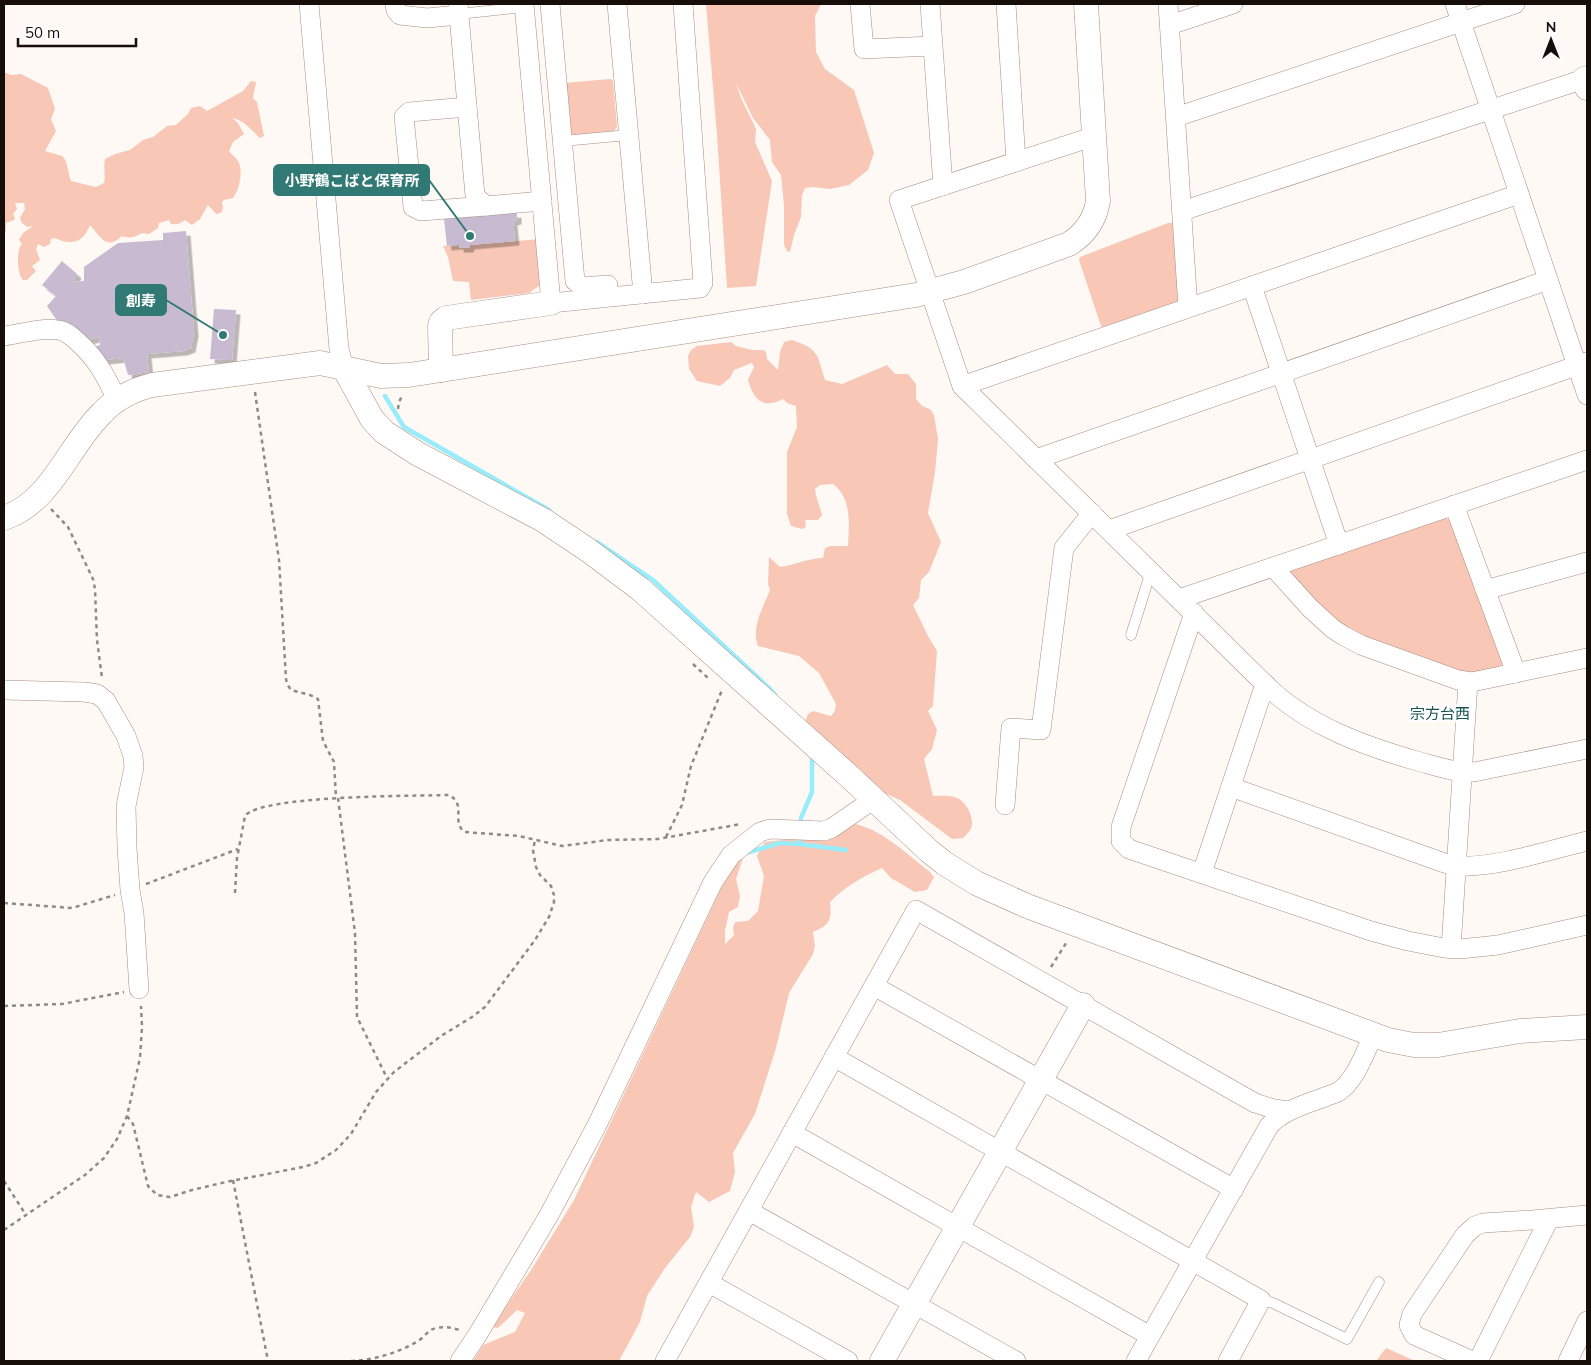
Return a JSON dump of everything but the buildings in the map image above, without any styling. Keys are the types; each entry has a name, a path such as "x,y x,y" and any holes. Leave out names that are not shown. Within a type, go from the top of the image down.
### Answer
{"street":[{"path":"309,4 338,349 344,368 372,419 384,432 418,454 558,529 614,569 647,594 874,799 916,840 944,863 989,890 1372,1036 1404,1044 1438,1045 1520,1031 1587,1028"},
{"path":"395,4 396,10 400,15 427,18 458,11 475,196 486,206"},
{"path":"550,4 576,281 583,287 700,288 702,283 683,4"},
{"path":"617,4 642,288"},
{"path":"860,4 864,49 932,46"},
{"path":"930,4 943,186"},
{"path":"1006,4 1016,162"},
{"path":"4,518 22,510 40,496 98,417 117,400 135,390 162,382 320,363 390,377 441,370 930,292 1051,252 1069,244 1083,233 1093,218 1098,201 1086,4"},
{"path":"1168,4 1188,308"},
{"path":"1170,25 1233,4"},
{"path":"1455,4 1548,280 1582,364 1587,395"},
{"path":"1176,117 1515,4"},
{"path":"524,5 551,303"},
{"path":"1182,211 1490,110 1586,81"},
{"path":"467,107 409,112 404,117 413,207 421,211 542,201"},
{"path":"1095,136 899,200 962,386 1265,684 1293,709 1346,737 1397,755 1462,772 1474,772 1587,750"},
{"path":"962,386 1519,194"},
{"path":"1036,459 1548,280"},
{"path":"1252,286 1339,545"},
{"path":"441,370 440,326 441,322 446,318 642,288"},
{"path":"4,336 47,330 66,332 88,351 100,365 117,400"},
{"path":"1109,530 1582,364"},
{"path":"1179,599 1587,460"},
{"path":"1454,505 1516,673"},
{"path":"1005,805 1011,728 1041,730 1064,548 1092,513"},
{"path":"1486,590 1587,562"},
{"path":"1272,567 1310,608 1333,629 1344,636 1378,651 1458,680 1468,682 1587,658"},
{"path":"1194,614 1121,827 1121,840 1129,849 1396,938 1451,949 1489,946 1587,925"},
{"path":"1451,949 1468,682"},
{"path":"1202,874 1265,684"},
{"path":"4,690 92,692 100,696 110,707 126,736 134,756 134,773 126,806 127,848 139,989"},
{"path":"1231,787 1456,866 1503,861 1587,841"},
{"path":"460,1361 476,1338 549,1215 597,1125 713,882 731,855 764,830 824,831 832,828 874,799"},
{"path":"672,1359 709,1283 748,1211 916,910 1255,1103 1288,1112"},
{"path":"874,986 1234,1189"},
{"path":"882,1361 1083,1005"},
{"path":"1136,1361 1275,1119 1345,1088 1353,1076 1372,1036"},
{"path":"834,1057 1261,1300 1228,1361"},
{"path":"792,1133 1150,1336"},
{"path":"748,1211 1016,1361"},
{"path":"1472,1361 1414,1335 1409,1325 1412,1314 1464,1235 1475,1226 1483,1223 1587,1215"},
{"path":"1478,1361 1549,1219"},
{"path":"709,1283 848,1361"},
{"path":"1568,1361 1587,1321"}],"lane":[{"path":"458,11 524,5"},
{"path":"563,141 628,135"},
{"path":"1132,635 1151,572"},
{"path":"1261,1300 1273,1302 1348,1339 1379,1282"}],"path":[{"path":"252,370 279,560 286,679 291,690 310,695 319,702 323,741 334,762 337,798 354,915 357,1017 387,1078"},
{"path":"47,508 55,513 68,527 93,579 97,640 103,681 100,696"},
{"path":"666,838 682,805 691,766 722,690 693,666 691,662 693,658"},
{"path":"236,893 238,849 243,821 250,812 295,802 337,798 449,795 457,802 459,807 458,824 464,832 519,836 562,846 608,840 666,838 736,824 745,824 764,830"},
{"path":"127,1116 133,1124 148,1186 156,1195 170,1197 234,1180 303,1168 330,1154 351,1134 376,1092 387,1078 411,1058 485,1007 538,935 549,916 554,902 554,895 551,886 537,871 533,850 535,840"},
{"path":"4,903 72,908 130,890 238,849"},
{"path":"1051,968 1072,935"},
{"path":"4,1006 62,1004 139,989 142,1027 141,1047 127,1116 117,1139 99,1163 86,1175 4,1230"},
{"path":"234,1180 268,1361"},
{"path":"4,1181 26,1215"},
{"path":"351,1361 371,1360 386,1355 417,1342 430,1330 436,1328 453,1328 476,1338"}],"shaded area":[{"path":"706,4 821,4 815,16 816,52 825,69 854,90 874,153 868,170 849,185 830,189 805,188 802,195 801,217 790,252 787,251 784,245 784,205 781,175 772,162 770,140 753,118 736,83 756,129 755,142 772,181 756,286 727,288"},
{"path":"4,72 11,75 21,74 48,88 55,109 51,119 56,131 45,151 64,158 71,181 96,187 104,183 105,159 130,150 143,140 153,137 167,126 176,125 188,114 191,108 200,106 207,111 243,91 251,81 256,82 253,98 257,102 264,136 260,138 244,123 232,118 238,123 244,134 233,142 229,151 239,163 239,186 233,198 222,202 223,208 221,213 216,214 208,205 200,219 192,225 185,220 178,224 171,224 169,220 159,223 158,228 149,234 142,233 130,237 122,236 112,242 104,241 90,225 86,234 76,241 67,242 54,238 51,239 50,244 44,247 38,244 36,249 40,260 32,266 36,271 27,280 23,280 18,268 18,256 22,244 19,240 23,233 33,226 27,227 20,218 25,209 24,203 15,203 17,209 13,214 15,218 6,223 4,234"},
{"path":"613,80 617,127 613,132 573,135 566,130 564,83"},
{"path":"1168,223 1174,223 1179,299 1177,302 1105,328 1101,326 1079,260 1080,257"},
{"path":"540,239 543,278 540,285 529,293 471,300 469,282 453,281 448,257 443,246 459,245 460,248 469,248 470,245"},
{"path":"792,340 807,346 816,354 825,380 842,384 887,365 895,374 908,374 916,384 916,399 922,406 930,409 934,415 938,439 928,513 941,542 929,572 921,580 919,598 913,605 937,651 933,706 928,711 937,730 932,749 924,759 933,796 957,798 964,803 969,811 972,825 963,838 952,839 900,800 873,788 805,722 808,714 813,711 831,716 835,711 836,704 819,673 799,656 758,646 756,639 757,625 770,590 768,584 769,557 780,567 823,558 825,548 831,546 848,546 848,512 844,496 833,484 820,485 815,489 822,515 818,520 805,520 806,527 802,529 791,526 787,514 787,452 797,427 796,406 787,403 783,399 770,403 760,401 753,393 748,380 754,367 752,363 734,370 730,378 720,386 697,381 689,369 688,356 691,350 697,346 731,342 736,346 752,350 763,350 766,352 767,359 778,370 780,352 784,342"},
{"path":"1443,517 1452,521 1502,663 1500,669 1466,675 1355,637 1286,576 1288,568"},
{"path":"851,823 873,830 883,836 902,849 934,877 927,890 915,892 891,878 882,868 854,882 830,902 831,913 829,921 823,927 813,932 815,946 813,954 789,993 776,1048 755,1114 733,1153 735,1172 730,1191 709,1202 696,1192 691,1207 694,1227 690,1237 665,1268 647,1296 640,1322 619,1361 473,1361 483,1345 515,1332 525,1313 517,1310 498,1328 492,1327 533,1267 574,1200 734,861 741,855 743,858 736,879 740,896 738,907 729,912 725,931 725,944 734,935 733,928 735,922 748,921 758,911 764,876 757,856 765,842 792,839"},
{"path":"1386,1348 1415,1361 1376,1361"}],"waterway":[{"path":"385,396 404,427 549,510"},
{"path":"597,542 653,580 775,695"},
{"path":"800,825 812,792 812,755"},
{"path":"800,835 799,844 846,850"},
{"path":"746,853 780,843 799,844"}],"place":[{"name":"小野鶴こばと保育所","path":"470,236"},
{"name":"創寿","path":"223,335"}],"district":[{"name":"宗方台西","path":"1440,714"}]}
